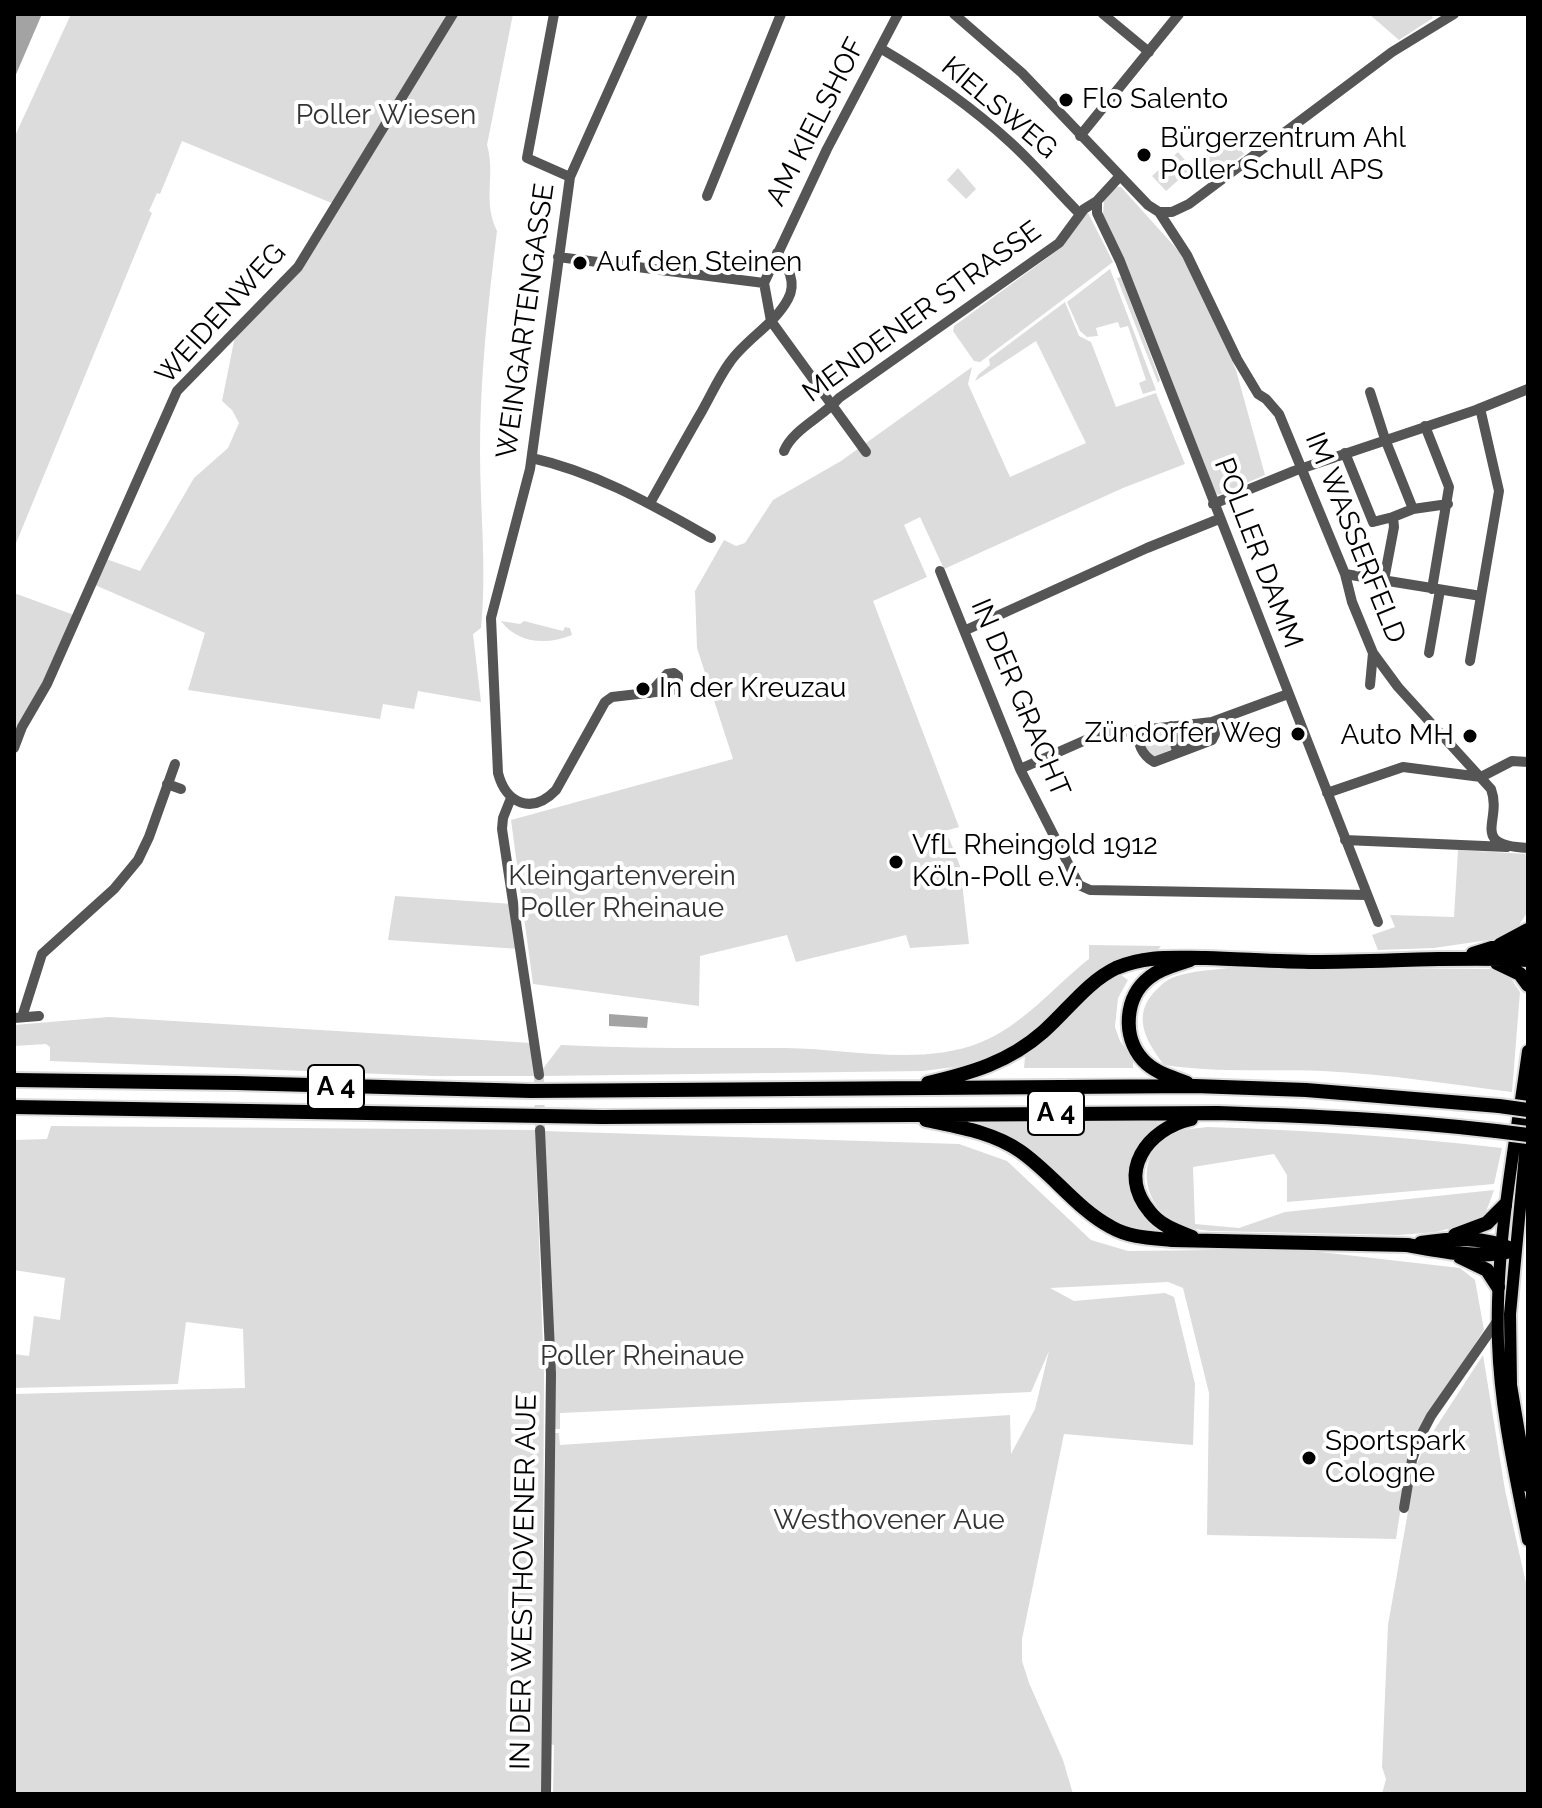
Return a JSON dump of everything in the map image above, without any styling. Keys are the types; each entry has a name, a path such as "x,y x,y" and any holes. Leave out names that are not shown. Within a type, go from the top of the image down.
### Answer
{"highway":[{"path":"1489,953 1528,930"},
{"path":"904,1089 982,1070 1007,1059 1045,1031 1092,985 1114,969 1149,959 1171,956 1310,962 1455,959 1528,946"},
{"path":"1489,953 1528,960"},
{"path":"1489,953 1520,974 1528,985"},
{"path":"1195,1086 1159,1073 1144,1061 1133,1045 1128,1024 1130,1006 1148,978 1196,958"},
{"name":"A 4","path":"14,1080 531,1091 1195,1086 1405,1097 1528,1110"},
{"name":"A 4","path":"14,1107 602,1117 1218,1113 1310,1115 1528,1135"},
{"path":"1200,1239 1162,1224 1149,1212 1140,1196 1138,1161 1144,1149 1163,1129 1175,1123 1218,1113"},
{"path":"894,1114 971,1129 1006,1144 1030,1159 1094,1216 1113,1228 1135,1236 1172,1240 1443,1246 1489,1240 1506,1249"},
{"path":"1443,1246 1493,1219 1505,1205"},
{"path":"1443,1246 1482,1267 1498,1287"}],"main road":[{"path":"1528,1051 1505,1205 1511,1385 1528,1486"},
{"path":"1528,1123 1498,1287 1500,1372 1507,1434 1528,1540"}],"street":[{"name":"WEIDENWEG","path":"14,748 22,727 47,684 177,391 298,267 453,14"},
{"path":"554,14 527,158 570,177"},
{"name":"WEINGARTENGASSE","path":"511,798 502,787 498,773 491,636 496,598 532,458 570,177 643,14"},
{"name":"AM KIELSHOF","path":"764,283 827,149 898,14"},
{"name":"IM WASSERFELD","path":"954,14 1022,73 1148,205 1159,212 1187,255 1258,394 1279,414 1345,574 1352,602 1373,653 1398,687 1481,777 1493,794 1493,835 1497,841 1511,847"},
{"path":"1103,14 1149,52"},
{"path":"1080,136 1179,14"},
{"path":"1159,212 1172,212 1189,204 1392,52 1454,14"},
{"path":"707,196 780,17"},
{"name":"KIELSWEG","path":"880,48 933,81 1012,143 1080,214"},
{"name":"MENDENER STRASSE","path":"784,451 788,440 852,389 1059,243 1080,214 1120,176"},
{"name":"POLLER DAMM","path":"1097,201 1097,213 1120,261 1378,922"},
{"path":"650,503 728,364 771,321 788,299 792,288 787,266 777,253"},
{"path":"558,257 764,283 771,321 866,452"},
{"path":"1213,504 1301,469 1528,389"},
{"path":"1370,392 1411,504"},
{"path":"1470,661 1499,485 1480,408"},
{"path":"1425,426 1449,487 1429,653"},
{"path":"1345,453 1375,522 1393,517 1411,504 1448,504"},
{"path":"532,458 585,472 650,503 711,538"},
{"path":"1384,580 1393,536 1393,517"},
{"path":"966,630 1219,519"},
{"name":"IN DER GRACHT","path":"940,571 1020,769 1075,878 1084,889 1367,895"},
{"path":"1345,574 1481,596"},
{"path":"1370,685 1373,653"},
{"path":"539,1075 502,829 503,818 511,798 530,804 550,797 605,702 612,697 650,693"},
{"path":"1020,769 1097,735 1212,722 1288,694"},
{"path":"1138,730 1137,737 1144,756 1154,762 1212,740 1215,734 1212,722"},
{"path":"1171,726 1177,752"},
{"path":"1327,793 1403,767 1481,777 1512,761 1528,762"},
{"path":"39,1016 18,1018 42,954 125,878 149,837 175,764"},
{"path":"167,784 181,789"},
{"path":"1345,840 1528,848"},
{"name":"IN DER WESTHOVENER AUE","path":"540,1130 551,1374 546,1794"},
{"path":"1404,1508 1412,1460 1420,1437 1431,1416 1498,1320"}],"green space":[{"name":"Poller Wiesen","path":"71,14 513,14 487,145 490,209 497,231 481,396 483,606 481,628 473,634 481,702 418,691 414,709 383,704 380,719 188,690 205,633 95,585 106,559 140,571 194,478 228,448 239,423 232,410 222,401 235,336 294,277 334,204 182,141 160,194 157,193 149,211 152,213 14,548 14,138"},
{"path":"1369,14 1430,14 1433,18 1399,40"},
{"path":"1225,133 1244,154 1216,175 1201,160 1220,143 1218,140"},
{"path":"1178,152 1192,168 1166,191 1152,176"},
{"path":"958,168 976,189 966,199 947,180"},
{"path":"1115,187 1121,187 1184,257 1236,370 1265,475 1218,495 1213,492 1103,215 1104,199"},
{"path":"1087,211 1113,262 980,362 974,361 953,331 954,326 1062,247"},
{"path":"1110,269 1156,390 1143,394 1139,383 1146,380 1128,326 1120,328 1118,322 1096,328 1098,336 1087,337 1080,331 1067,302"},
{"path":"1121,277 1160,380 1158,383 1117,278"},
{"name":"Kleingartenverein Poller Rheinaue","path":"1065,302 1079,336 1091,342 1116,407 1156,393 1185,464 1123,488 944,569 920,517 904,525 927,577 873,601 959,827 917,839 917,844 949,838 960,866 969,944 910,948 906,935 796,962 787,935 700,956 699,1006 533,984 511,820 733,759 697,648 695,591 724,540 736,546 745,543 773,500 841,461 972,367 968,384 1010,477 1086,443 1036,341 975,381 990,365 989,359"},
{"path":"14,593 74,615 14,738"},
{"path":"501,621 520,624 524,621 563,631 565,627 570,628 572,635 553,640 534,640 516,634"},
{"path":"1165,730 1169,733 1172,749 1154,757 1147,753 1142,735"},
{"path":"1458,850 1528,854 1528,911 1518,927 1502,938 1434,948 1378,950 1372,935 1395,927 1390,915 1454,917"},
{"path":"395,896 513,904 519,949 388,940"},
{"path":"1089,945 1161,946 1157,951 1132,956 1008,1049 962,1066 923,1071 542,1076 542,1070 561,1045 786,1048 909,1055 957,1050 995,1036 1024,1016 1089,959"},
{"path":"1237,967 1495,969 1516,975 1512,980 1520,992 1512,1092 1347,1072 1224,1070 1164,1065 1148,1041 1143,1024 1145,1006 1150,997 1174,977"},
{"path":"1116,975 1128,980 1118,998 1115,1027 1120,1041 1133,1058 1133,1068 1024,1068 1025,1056"},
{"path":"109,1017 531,1043 535,1076 433,1076 50,1061 50,1047 46,1044 14,1046 14,1025"},
{"path":"1157,1121 1159,1125 1142,1143 1132,1184 1174,1235 1131,1229 1117,1223 1098,1212 1013,1140 979,1123"},
{"path":"51,1126 535,1130 544,1374 542,1794 14,1794 14,1394 245,1388 243,1329 186,1322 178,1384 14,1388 14,1354 29,1356 34,1316 60,1320 65,1278 14,1270 15,1140 47,1139"},
{"path":"1207,1127 1355,1134 1502,1148 1494,1184 1287,1202 1287,1175 1274,1154 1193,1167 1195,1224 1239,1228 1285,1212 1494,1190 1483,1220 1436,1232 1400,1235 1210,1231 1184,1226 1169,1218 1153,1200 1147,1178 1150,1156 1165,1138 1179,1131"},
{"path":"543,1131 959,1144 1007,1161 1091,1240 1128,1251 1294,1249 1460,1268 1475,1280 1484,1330 1436,1404 1407,1466 1396,1539 1207,1535 1209,1393 1183,1288 1168,1282 1050,1288 1074,1301 1165,1293 1174,1297 1195,1384 1193,1445 1064,1434 1022,1639 1022,1661 1063,1760 1073,1794 553,1794 554,1745 549,1744 553,1433 559,1433 560,1445 1010,1415 1011,1454 1035,1409 1049,1351 1031,1392 560,1413 560,1429 553,1429"},
{"path":"1483,1355 1505,1490 1528,1592 1528,1794 1382,1794 1386,1779 1382,1767 1388,1625 1416,1466 1427,1441"}],"shaded area":[{"path":"14,14 42,14 14,79"},
{"path":"609,1014 648,1017 647,1028 609,1026"}],"tunnel":[{"path":"539,1075 540,1130"}],"place":[{"name":"Flo Salento","path":"1066,100"},
{"name":"Bürgerzentrum Ahl Poller Schull APS","path":"1144,155"},
{"name":"Auf den Steinen","path":"580,263"},
{"name":"In der Kreuzau","path":"643,689"},
{"name":"Zündorfer Weg","path":"1298,734"},
{"name":"Auto MH","path":"1470,736"},
{"name":"VfL Rheingold 1912 Köln-Poll e.V.","path":"896,862"},
{"name":"Sportspark Cologne","path":"1309,1458"}],"park label":[{"name":"Poller Rheinaue","path":"642,1357"},
{"name":"Westhovener Aue","path":"889,1521"}]}
